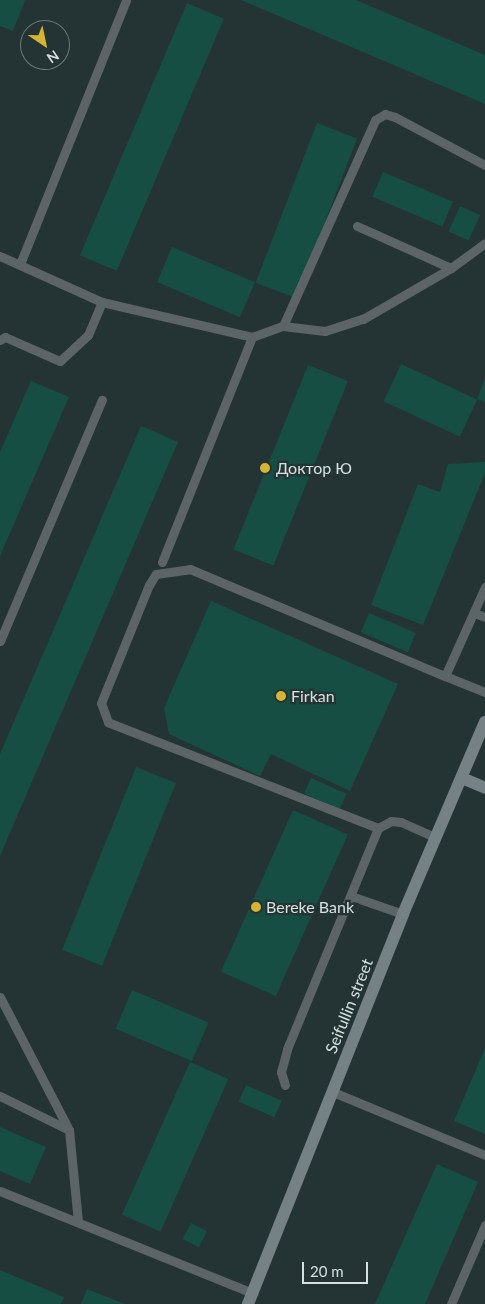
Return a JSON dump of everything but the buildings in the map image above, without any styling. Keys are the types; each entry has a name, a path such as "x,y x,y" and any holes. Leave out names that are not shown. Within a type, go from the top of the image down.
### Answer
{"street":[{"name":"Seifullin street","path":"251,1298 403,914 485,722"},
{"path":"462,778 485,788"}],"lane":[{"path":"20,264 126,0"},
{"path":"283,326 376,120 385,114 395,117 485,165"},
{"path":"356,226 451,268"},
{"path":"0,256 102,302 252,338 283,326 325,331 363,319 451,268 485,243"},
{"path":"0,340 5,337 60,361 88,335 102,302"},
{"path":"162,562 252,338"},
{"path":"0,641 102,400"},
{"path":"378,828 108,722 101,703 149,585 156,574 190,569 485,692"},
{"path":"445,676 485,587"},
{"path":"474,613 485,617"},
{"path":"285,1085 281,1072 287,1049 378,828 391,821 401,822 435,837"},
{"path":"351,896 403,914"},
{"path":"0,997 69,1130 78,1222"},
{"path":"333,1092 485,1155"},
{"path":"0,1096 69,1130"},
{"path":"0,1191 78,1222 251,1298"},
{"path":"451,1304 485,1225"}],"place":[{"name":"Доктор Ю","path":"265,468"},
{"name":"Firkan","path":"281,696"},
{"name":"Bereke Bank","path":"256,907"}]}
